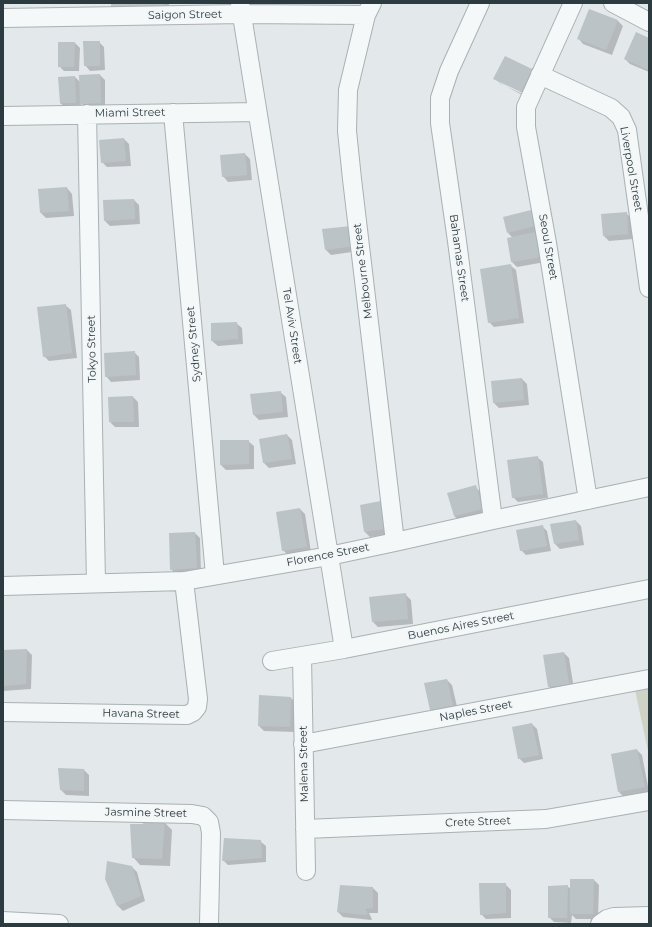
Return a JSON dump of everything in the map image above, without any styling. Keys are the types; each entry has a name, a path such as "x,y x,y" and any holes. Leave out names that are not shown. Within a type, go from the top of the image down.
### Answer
{"street":[{"name":"Bahamas Street","path":"480,3 449,71 440,98 440,123 457,241 493,520"},
{"name":"Seoul Street","path":"572,3 526,107 526,127 547,243 588,500"},
{"path":"613,3 649,22"},
{"name":"Saigon Street","path":"3,18 242,9 369,9"},
{"name":"Tel Aviv Street","path":"242,9 257,112 344,649"},
{"name":"Melbourne Street","path":"369,9 348,90 347,130 352,187 395,542"},
{"name":"Liverpool Street","path":"540,75 611,108 621,117 627,130 649,288"},
{"name":"Miami Street","path":"3,116 257,112"},
{"name":"Sydney Street","path":"173,113 215,575"},
{"name":"Tokyo Street","path":"88,114 96,584"},
{"name":"Florence Street","path":"3,586 184,581 329,556 649,487"},
{"name":"Havana Street","path":"3,712 187,715 194,712 197,707 198,699 184,581"},
{"name":"Buenos Aires Street","path":"272,661 344,649 649,589"},
{"name":"Malena Street","path":"302,656 306,871"},
{"name":"Naples Street","path":"303,744 649,679"},
{"name":"Crete Street","path":"305,829 546,819 649,801"},
{"name":"Jasmine Street","path":"3,810 192,814 203,816 209,822 211,833 209,924"},
{"path":"600,924 607,919 614,917 649,916"},
{"path":"3,921 59,924"}],"shaded area":[{"path":"649,688 649,756 635,690"}],"building":[{"path":"111,3 164,3 164,8 111,7"},
{"path":"589,9 618,20 606,50 577,39"},
{"path":"636,32 649,38 649,70 624,59"},
{"path":"83,41 100,41 100,66 84,66"},
{"path":"58,42 75,42 74,67 58,67"},
{"path":"505,56 532,69 521,92 493,79"},
{"path":"100,74 101,103 80,104 79,75"},
{"path":"75,76 76,103 60,103 58,77"},
{"path":"124,138 126,161 101,163 99,140"},
{"path":"245,153 247,175 222,177 220,155"},
{"path":"67,187 69,211 40,213 38,189"},
{"path":"134,199 135,219 104,221 103,200"},
{"path":"531,210 535,226 507,233 503,217"},
{"path":"627,212 628,234 603,236 601,214"},
{"path":"351,226 354,246 325,250 322,229"},
{"path":"536,232 541,257 511,262 507,238"},
{"path":"511,264 519,318 488,323 480,269"},
{"path":"66,304 72,353 43,357 37,307"},
{"path":"237,322 238,339 211,341 211,323"},
{"path":"135,351 136,375 105,377 104,353"},
{"path":"522,378 524,400 493,403 491,381"},
{"path":"281,391 283,412 253,415 250,394"},
{"path":"133,396 134,422 109,422 108,397"},
{"path":"287,434 292,459 263,463 259,439"},
{"path":"220,440 249,440 249,464 220,465"},
{"path":"538,456 543,494 512,498 507,460"},
{"path":"476,485 482,509 454,516 447,493"},
{"path":"386,500 391,528 364,532 360,505"},
{"path":"300,508 307,547 282,551 276,512"},
{"path":"576,520 579,540 554,544 550,524"},
{"path":"543,525 547,546 520,551 516,530"},
{"path":"195,532 197,568 170,570 169,533"},
{"path":"406,593 408,619 372,622 369,597"},
{"path":"27,649 26,684 3,686 3,650"},
{"path":"564,652 569,684 548,687 543,655"},
{"path":"447,679 453,706 430,710 424,683"},
{"path":"259,695 291,697 290,727 258,726"},
{"path":"532,723 539,755 518,759 512,727"},
{"path":"637,749 645,787 618,792 611,754"},
{"path":"58,768 84,769 84,791 60,790"},
{"path":"148,821 165,821 162,859 132,858 130,824 142,824"},
{"path":"224,838 261,840 262,858 222,861"},
{"path":"107,861 132,866 141,896 117,906 105,879"},
{"path":"570,879 594,879 593,914 570,914"},
{"path":"479,883 506,883 506,913 480,915"},
{"path":"340,885 373,887 373,908 365,909 368,914 337,912"},
{"path":"568,885 567,918 548,918 548,886"}]}
